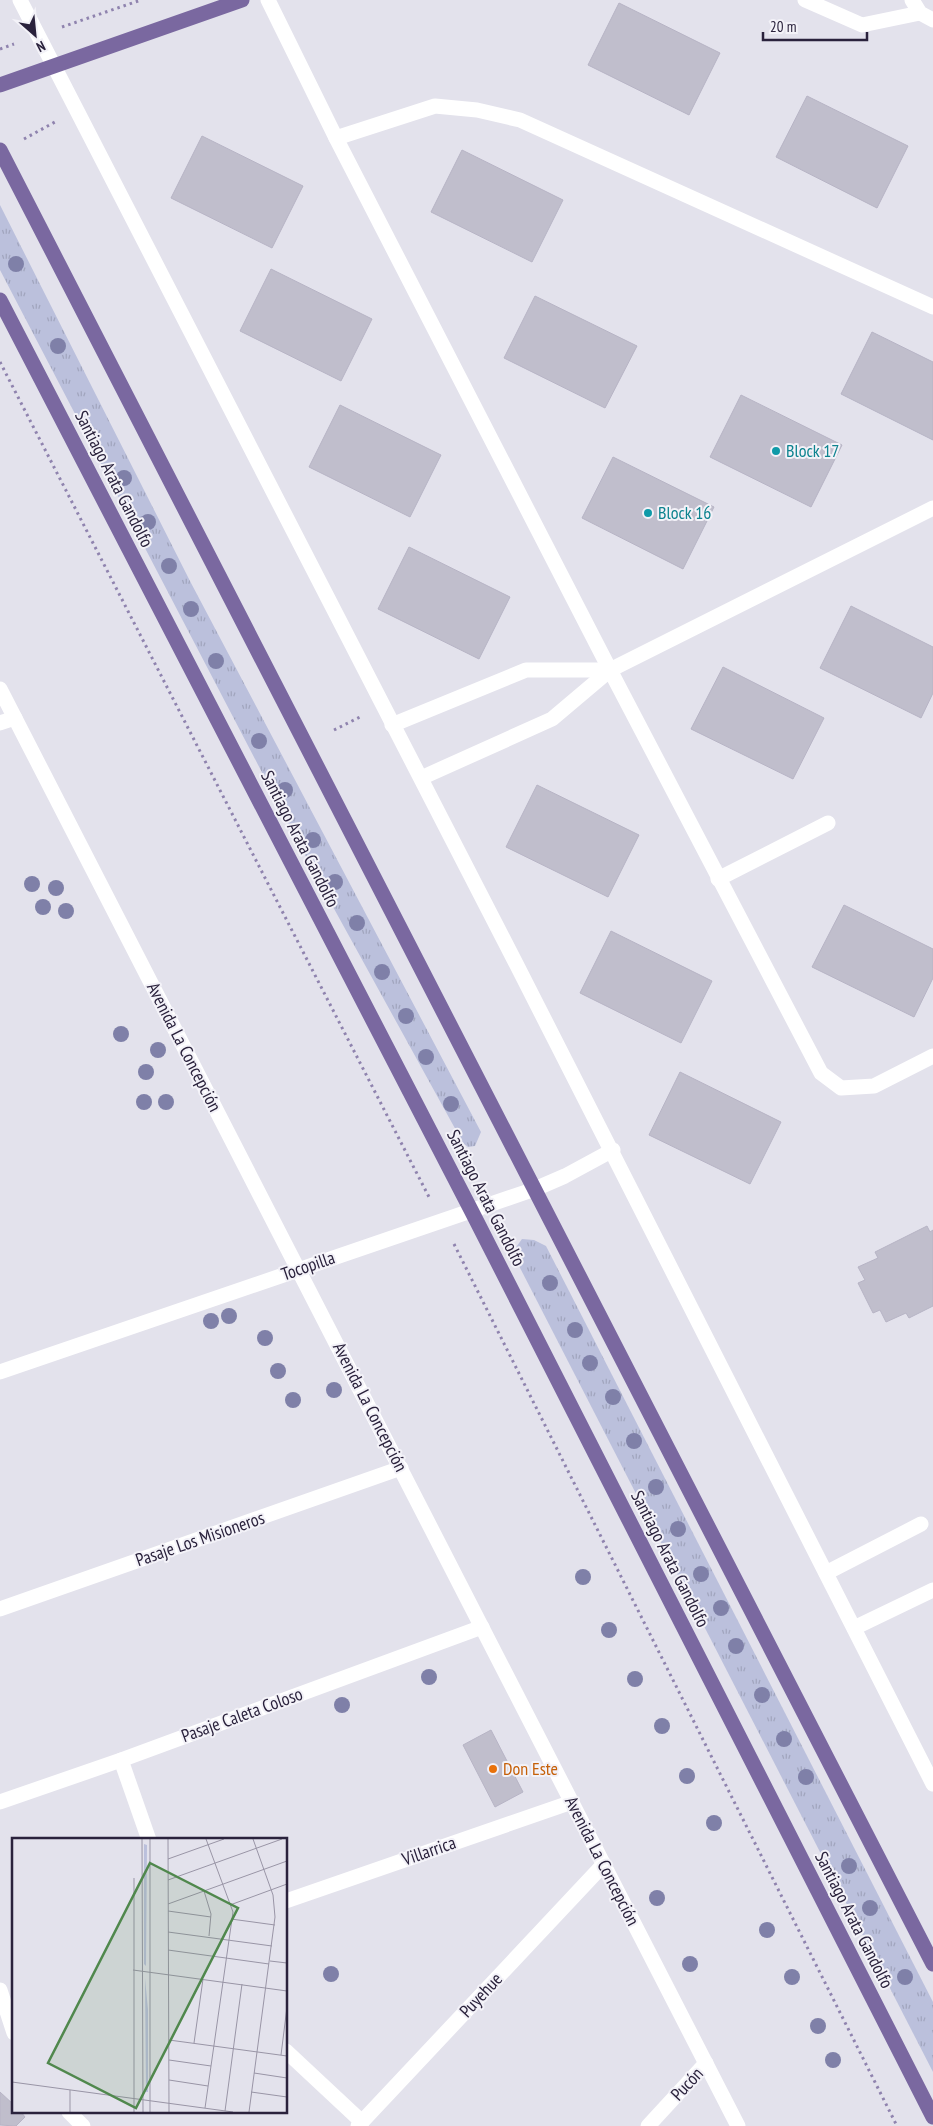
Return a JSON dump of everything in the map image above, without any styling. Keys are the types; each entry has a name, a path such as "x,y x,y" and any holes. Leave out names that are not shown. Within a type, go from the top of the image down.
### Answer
{"main road":[{"path":"0,85 242,0"},
{"path":"0,150 933,1964"},
{"name":"Santiago Arata Gandolfo","path":"0,300 471,1210 933,2117"}],"street":[{"path":"20,0 382,706 613,1150 933,1784"},
{"path":"268,0 336,138 610,670 821,1073 841,1088 874,1086 933,1056"},
{"path":"805,0 862,25 927,16"},
{"path":"912,0 927,16"},
{"path":"336,138 435,106 477,110 520,120 933,307"},
{"path":"421,778 552,719 610,670 933,508"},
{"path":"392,725 526,670 610,670"},
{"name":"Avenida La Concepción","path":"0,689 738,2126"},
{"path":"0,723 15,718"},
{"path":"718,879 828,823"},
{"name":"Tocopilla","path":"0,1372 535,1189 565,1176 613,1150"},
{"name":"Pasaje Los Misioneros","path":"0,1609 401,1468"},
{"path":"826,1573 921,1524"},
{"path":"854,1628 933,1590"},
{"name":"Pasaje Caleta Coloso","path":"0,1802 121,1760 482,1627"},
{"path":"121,1760 148,1838"},
{"name":"Villarrica","path":"288,1900 572,1802"},
{"name":"Puyehue","path":"360,2124 604,1864"},
{"path":"0,1990 3,2008 12,2028"},
{"path":"288,2053 360,2124"},
{"name":"Pucón","path":"648,2126 706,2064"}],"path":[{"path":"0,48 140,0"},
{"path":"0,362 441,1220 897,2126"},
{"path":"334,730 382,706"}],"green space":[{"path":"0,205 191,583 481,1132 475,1146 468,1147 463,1143 316,876 0,270"},
{"path":"522,1239 534,1240 546,1246 933,2002 933,2072 517,1262 514,1250"}],"building":[{"path":"619,3 720,53 689,115 588,65"},
{"path":"807,96 908,146 877,208 776,157"},
{"path":"202,136 303,186 272,248 171,198"},
{"path":"462,150 563,200 532,262 431,212"},
{"path":"271,269 372,319 341,381 240,331"},
{"path":"535,296 637,346 605,408 504,358"},
{"path":"872,332 933,362 933,440 841,394"},
{"name":"Block 17","path":"741,395 842,445 811,507 710,457"},
{"path":"340,405 441,455 410,517 309,467"},
{"name":"Block 16","path":"613,457 714,507 683,569 582,518"},
{"path":"409,547 510,597 479,659 378,609"},
{"path":"851,606 933,647 933,693 921,718 820,668"},
{"path":"723,667 824,718 793,779 691,729"},
{"path":"537,785 639,835 608,897 506,847"},
{"path":"844,905 933,949 933,978 914,1017 812,967"},
{"path":"611,931 712,981 681,1043 580,993"},
{"path":"680,1072 781,1122 750,1184 649,1135"},
{"path":"927,1226 930,1232 933,1230 933,1306 909,1318 906,1313 886,1322 880,1310 873,1313 858,1283 865,1280 858,1267 878,1258 875,1252"},
{"name":"Don Este","path":"491,1730 523,1792 495,1807 463,1745"},
{"path":"0,2092 12,2103 12,2114 23,2114 25,2117 16,2126 0,2125"}],"place":[{"name":"Block 17","path":"776,451"},
{"name":"Block 16","path":"648,513"},
{"name":"Don Este","path":"493,1769"}]}
